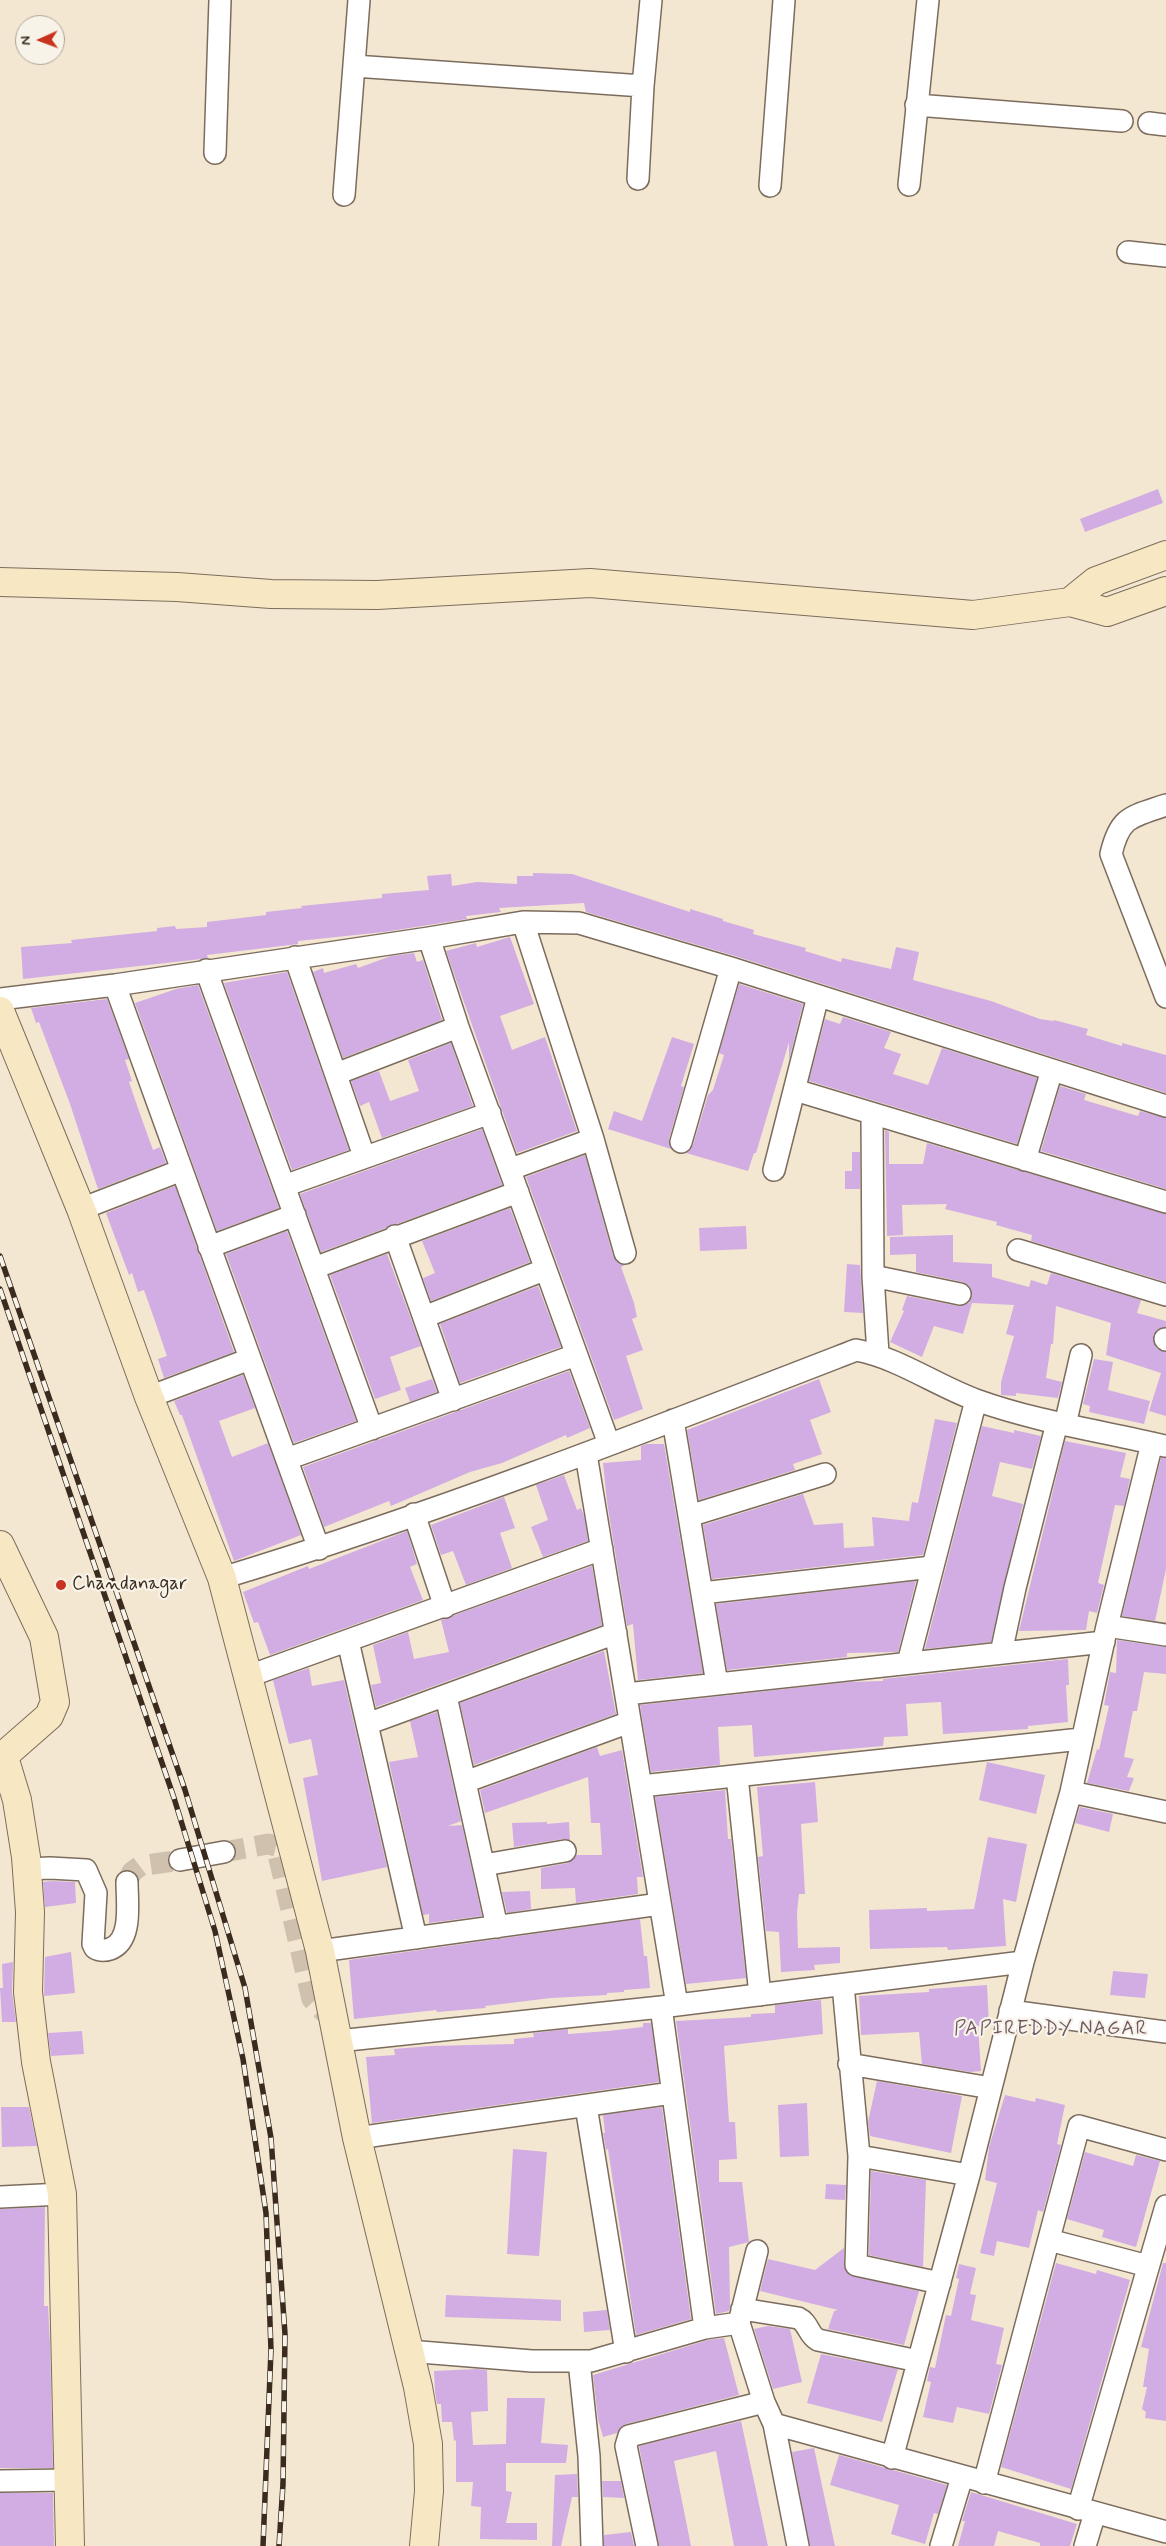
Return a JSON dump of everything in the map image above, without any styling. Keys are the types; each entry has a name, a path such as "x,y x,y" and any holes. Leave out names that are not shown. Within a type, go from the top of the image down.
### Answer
{"street":[{"path":"215,153 220,0"},
{"path":"344,196 359,0"},
{"path":"638,179 643,86 651,0"},
{"path":"770,186 784,0"},
{"path":"908,185 928,0"},
{"path":"354,66 643,86"},
{"path":"916,105 1122,121"},
{"path":"1128,252 1166,256"},
{"path":"1070,602 1096,581 1166,555"},
{"path":"0,582 177,587 271,594 377,595 590,583 973,615 1070,602 1106,612 1166,591"},
{"path":"1166,805 1132,817 1116,832 1111,854 1166,997"},
{"path":"523,922 593,1139 625,1253"},
{"path":"0,999 115,985 523,922 579,923 731,968 1166,1106"},
{"path":"429,938 458,1027 511,1169 544,1270 609,1444"},
{"path":"295,957 364,1156"},
{"path":"681,1142 731,968"},
{"path":"206,970 372,1429"},
{"path":"115,985 319,1549"},
{"path":"774,1170 818,996"},
{"path":"0,1011 81,1209 149,1397 222,1578 320,1951 357,2138 418,2387 428,2444 428,2491 424,2546"},
{"path":"336,1074 458,1027"},
{"path":"1025,1160 1052,1070"},
{"path":"795,1090 1166,1202"},
{"path":"284,1186 364,1156 490,1113"},
{"path":"872,1114 872,1276 878,1354"},
{"path":"511,1169 593,1139"},
{"path":"81,1209 182,1170"},
{"path":"314,1268 395,1236 518,1192"},
{"path":"209,1247 295,1215"},
{"path":"395,1236 453,1400"},
{"path":"1018,1250 1166,1295"},
{"path":"424,1317 544,1270"},
{"path":"872,1276 960,1294"},
{"path":"222,1578 319,1549 586,1454 856,1350 878,1354 976,1400 1061,1424 1159,1445 1105,1634 1071,1792 1022,1962 969,2175 892,2458"},
{"path":"1001,1653 1015,1588 1081,1355"},
{"path":"287,1459 576,1356"},
{"path":"149,1397 250,1359"},
{"path":"908,1663 976,1400"},
{"path":"674,1420 717,1684"},
{"path":"586,1454 660,1904 669,2006 672,2093 705,2328"},
{"path":"689,1516 825,1474"},
{"path":"414,1514 445,1607"},
{"path":"0,1545 44,1637 55,1702 49,1716 1,1754 17,1800 27,1869 30,1912 29,2000 36,2062 62,2194 70,2546"},
{"path":"249,1676 348,1642 602,1549"},
{"path":"702,1593 932,1567"},
{"path":"367,1724 616,1633"},
{"path":"626,1694 1001,1653 1105,1634 1166,1635"},
{"path":"348,1642 416,1938"},
{"path":"446,1696 497,1927"},
{"path":"465,1782 630,1722"},
{"path":"641,1786 1081,1739"},
{"path":"738,1776 760,1994"},
{"path":"1071,1792 1166,1812"},
{"path":"484,1866 565,1851"},
{"path":"180,1860 224,1852"},
{"path":"27,1869 86,1870 96,1893 93,1944 95,1948 101,1951 115,1946 121,1941 125,1932 128,1882"},
{"path":"320,1951 660,1904"},
{"path":"338,2041 669,2006 1022,1962"},
{"path":"843,1985 859,2156 856,2265 940,2283"},
{"path":"1010,2011 1166,2032"},
{"path":"849,2064 991,2088"},
{"path":"357,2138 672,2093"},
{"path":"586,2106 626,2352"},
{"path":"984,2483 1080,2126 1166,2150"},
{"path":"859,2156 969,2175"},
{"path":"0,2197 62,2194"},
{"path":"1085,2546 1086,2511 1148,2266 1166,2206"},
{"path":"1049,2240 1148,2266"},
{"path":"757,2251 741,2316 764,2402 774,2424 798,2546"},
{"path":"408,2351 532,2360 591,2361 741,2316 798,2318 805,2321 812,2337 818,2340 918,2361"},
{"path":"579,2361 589,2456 592,2546"},
{"path":"648,2546 626,2446 629,2436 764,2402"},
{"path":"774,2424 1166,2532"},
{"path":"940,2546 962,2477"},
{"path":"0,2481 69,2480"}],"building":[{"path":"1158,489 1163,503 1085,532 1080,519"},
{"path":"533,873 572,874 690,912 690,909 723,919 723,921 754,930 753,934 806,948 805,951 841,962 842,958 891,969 896,947 919,952 913,980 991,1001 1040,1019 1054,1020 1088,1029 1086,1035 1122,1046 1122,1043 1166,1055 1166,1093 735,956 586,912 584,903 499,908 501,912 466,916 467,919 384,932 298,941 298,944 207,955 208,958 193,960 23,979 21,947 72,943 71,940 157,931 157,928 175,926 176,929 207,927 207,922 266,915 266,912 302,908 301,906 382,898 382,894 429,890 427,876 451,874 452,886 477,882 517,884 517,876 533,876"},
{"path":"510,937 534,1004 500,1016 512,1050 545,1037 577,1131 517,1153 446,951 476,943 477,947"},
{"path":"414,953 417,962 423,960 442,1020 343,1058 313,972 323,968 324,973 356,964 358,968 391,956"},
{"path":"287,972 349,1150 292,1170 224,983"},
{"path":"739,984 803,1004 789,1060 789,1042 756,1153 754,1153 748,1171 686,1153 693,1145 708,1095 713,1090 724,1055 719,1053"},
{"path":"198,985 279,1208 217,1231 135,1003 176,989"},
{"path":"107,999 129,1059 125,1060 132,1081 129,1082 140,1114 153,1150 160,1147 166,1163 98,1189 70,1104 39,1022 36,1023 31,1008"},
{"path":"843,1017 891,1032 884,1048 901,1054 893,1074 928,1085 942,1048 1037,1078 1017,1144 809,1081 825,1019 840,1024"},
{"path":"672,1037 694,1044 681,1086 684,1087 669,1139 671,1149 608,1129 614,1111 642,1121"},
{"path":"451,1043 473,1106 382,1138 369,1102 360,1106 351,1081 379,1071 390,1101 419,1091 408,1060"},
{"path":"1060,1086 1086,1094 1084,1100 1138,1116 1140,1111 1166,1118 1166,1189 1041,1151"},
{"path":"482,1129 502,1185 321,1252 300,1194"},
{"path":"885,1130 889,1132 889,1164 923,1164 927,1143 1166,1214 1166,1282 1031,1241 1032,1235 996,1225 997,1222 945,1209 947,1204 902,1205 903,1235 887,1236"},
{"path":"852,1152 860,1152 860,1189 845,1189 845,1171 852,1171"},
{"path":"585,1155 613,1256 617,1262 625,1265 621,1267 637,1317 632,1319 643,1350 626,1356 643,1409 614,1420 526,1177"},
{"path":"175,1186 234,1352 164,1378 158,1359 167,1356 156,1324 144,1290 138,1292 132,1273 129,1275 106,1213"},
{"path":"510,1208 530,1262 431,1301 423,1278 435,1273 422,1241"},
{"path":"746,1226 747,1249 700,1251 699,1228"},
{"path":"287,1231 356,1421 294,1443 226,1254"},
{"path":"953,1235 953,1262 992,1264 992,1277 1029,1287 1031,1280 1047,1285 1051,1273 1141,1300 1137,1313 1166,1321 1166,1327 1157,1330 1153,1336 1156,1348 1166,1352 1166,1416 1149,1411 1161,1373 1106,1355 1111,1323 1056,1306 1053,1344 1051,1344 1046,1378 1062,1382 1058,1398 1016,1393 1016,1396 1001,1395 1001,1382 1014,1336 1006,1334 1014,1305 972,1303 963,1334 934,1326 922,1357 890,1342 904,1311 902,1310 907,1296 958,1306 969,1303 972,1296 969,1285 963,1282 916,1272 916,1254 890,1255 890,1237"},
{"path":"387,1254 421,1346 390,1357 401,1390 375,1399 330,1275"},
{"path":"847,1264 860,1265 863,1313 844,1312"},
{"path":"538,1286 561,1347 460,1383 440,1324"},
{"path":"1094,1359 1113,1362 1108,1390 1150,1401 1144,1424 1089,1412 1090,1406 1083,1404"},
{"path":"569,1371 590,1428 567,1438 566,1435 502,1463 470,1472 391,1506 389,1501 324,1527 303,1467"},
{"path":"243,1375 255,1408 219,1421 232,1457 268,1443 301,1535 234,1561 182,1415 180,1415 174,1401"},
{"path":"432,1379 437,1392 410,1402 405,1388"},
{"path":"819,1379 831,1412 810,1420 822,1454 793,1464 795,1470 699,1500 687,1430"},
{"path":"935,1419 957,1423 923,1555 712,1579 703,1525 803,1494 814,1525 843,1523 844,1548 874,1546 872,1517 909,1521 912,1502 918,1503"},
{"path":"982,1426 1014,1433 1014,1430 1041,1436 1032,1469 1000,1462 992,1496 1023,1504 991,1642 925,1649"},
{"path":"1065,1441 1126,1453 1120,1477 1130,1479 1124,1506 1115,1505 1098,1583 1104,1585 1097,1613 1089,1611 1086,1630 1019,1631"},
{"path":"646,1444 664,1444 703,1673 638,1680 633,1624 627,1626 607,1502 603,1463 641,1460 641,1446"},
{"path":"1161,1458 1166,1458 1166,1569 1155,1621 1122,1616"},
{"path":"564,1475 577,1510 581,1508 584,1516 588,1541 543,1557 531,1527 548,1520 536,1485"},
{"path":"504,1497 515,1528 500,1533 512,1568 466,1585 453,1551 441,1555 431,1525"},
{"path":"407,1531 417,1564 410,1567 423,1600 270,1655 258,1622 254,1623 243,1592 308,1566 309,1569"},
{"path":"592,1566 602,1625 376,1707 371,1685 381,1683 373,1645 408,1632 414,1659 449,1652 441,1620"},
{"path":"916,1581 898,1652 847,1653 847,1657 727,1670 716,1604"},
{"path":"1117,1640 1166,1647 1166,1674 1144,1672 1137,1711 1133,1711 1124,1757 1134,1759 1127,1777 1134,1778 1129,1791 1087,1783 1097,1749 1099,1750 1109,1706 1104,1705 1110,1672 1116,1673"},
{"path":"604,1651 616,1714 474,1765 460,1703"},
{"path":"1068,1659 1069,1685 1066,1685 1068,1722 1028,1726 1028,1729 943,1734 941,1702 906,1704 908,1736 884,1737 883,1746 754,1757 752,1725 718,1727 720,1765 651,1772 640,1705 849,1682 883,1681 883,1679"},
{"path":"309,1668 312,1686 344,1680 387,1867 322,1881 303,1778 318,1775 311,1739 289,1744 273,1680"},
{"path":"437,1712 461,1821 448,1826 462,1825 482,1916 429,1923 429,1914 423,1915 389,1762 418,1757 410,1721"},
{"path":"597,1747 600,1756 622,1750 643,1877 637,1877 638,1894 576,1903 575,1888 541,1889 541,1868 568,1863 577,1855 602,1855 600,1823 591,1823 588,1777 485,1813 480,1790"},
{"path":"987,1762 1045,1775 1036,1814 979,1800"},
{"path":"815,1782 818,1822 801,1824 805,1894 799,1894 797,1913 798,1948 840,1947 840,1963 814,1965 815,1970 781,1972 779,1932 766,1931 758,1857 763,1856 757,1787"},
{"path":"725,1790 728,1839 731,1839 746,1978 686,1984 655,1797"},
{"path":"1080,1807 1113,1814 1109,1832 1075,1823"},
{"path":"547,1822 547,1824 569,1822 570,1840 563,1839 514,1847 512,1823"},
{"path":"988,1837 1027,1844 1016,1902 1003,1899 1006,1946 948,1950 947,1947 870,1949 869,1910 927,1908 927,1911 974,1909"},
{"path":"43,1882 75,1882 76,1903 45,1907"},
{"path":"530,1891 531,1909 507,1913 502,1892"},
{"path":"640,1919 644,1956 647,1956 650,1988 624,1990 624,1992 607,1993 607,1995 551,1998 485,2006 486,2008 437,2012 436,2010 354,2019 349,1960"},
{"path":"71,1952 75,1993 44,1996 45,1957"},
{"path":"13,1962 12,1992 16,2022 2,2022 0,1988 3,1988 2,1964"},
{"path":"1113,1971 1148,1974 1145,1998 1110,1995"},
{"path":"987,1985 989,2025 978,2026 981,2071 970,2072 922,2064 919,2032 861,2035 859,1996 929,1992 929,1989"},
{"path":"821,2000 823,2034 724,2046 729,2122 735,2122 737,2159 719,2160 719,2182 742,2182 749,2242 729,2247 730,2308 729,2311 716,2314 676,2021 751,2017 751,2014 775,2013 775,2005"},
{"path":"643,2023 651,2023 659,2082 372,2123 366,2057 395,2055 394,2049 514,2044 514,2039 534,2037 533,2033 568,2029 568,2034 608,2031 643,2027"},
{"path":"82,2031 84,2054 51,2056 48,2033"},
{"path":"877,2081 962,2096 951,2153 870,2136 868,2122"},
{"path":"1005,2095 1035,2102 1036,2098 1065,2105 1057,2144 1061,2145 1043,2212 1038,2210 1029,2248 997,2241 994,2256 980,2253 997,2183 985,2180 989,2147"},
{"path":"807,2103 809,2156 780,2157 778,2105"},
{"path":"1,2107 29,2107 37,2146 2,2147"},
{"path":"662,2107 691,2319 636,2335 608,2149 606,2150 603,2133 605,2133 603,2115"},
{"path":"513,2149 547,2152 539,2256 507,2254"},
{"path":"1085,2152 1133,2166 1136,2155 1160,2161 1136,2247 1102,2237 1104,2230 1067,2219"},
{"path":"871,2171 926,2180 923,2267 869,2255"},
{"path":"826,2184 846,2185 845,2200 825,2199"},
{"path":"45,2207 44,2306 48,2306 53,2468 0,2468 0,2209"},
{"path":"844,2248 844,2265 849,2275 919,2291 904,2345 828,2329 834,2311 838,2310 760,2291 768,2259 815,2270"},
{"path":"1056,2263 1096,2274 1097,2270 1130,2280 1071,2489 1001,2467"},
{"path":"1163,2263 1166,2263 1166,2421 1145,2418 1146,2412 1142,2409 1147,2387 1143,2387 1149,2349 1141,2347"},
{"path":"959,2264 976,2268 970,2294 976,2295 971,2320 1004,2328 996,2364 1002,2365 989,2414 957,2407 953,2423 923,2417 931,2382 927,2381 930,2367 935,2368 946,2315 951,2316 959,2279 956,2278"},
{"path":"446,2295 561,2300 561,2321 445,2317"},
{"path":"607,2310 610,2330 584,2332 583,2312"},
{"path":"768,2326 790,2329 802,2382 773,2389 754,2329"},
{"path":"724,2338 739,2395 626,2424 617,2433 603,2437 598,2419 593,2375 708,2340"},
{"path":"821,2354 898,2369 882,2422 807,2403"},
{"path":"487,2370 488,2411 471,2412 473,2445 506,2444 507,2398 545,2398 541,2443 568,2445 566,2463 506,2463 506,2491 512,2492 506,2523 537,2523 537,2540 480,2539 481,2507 471,2506 473,2482 456,2482 456,2440 454,2441 452,2422 442,2422 441,2404 437,2404 435,2392 434,2371"},
{"path":"741,2421 768,2546 734,2546 716,2451 674,2461 691,2546 659,2546 639,2446"},
{"path":"814,2448 835,2546 810,2546 792,2452"},
{"path":"839,2455 947,2485 938,2514 934,2513 925,2544 891,2534 899,2505 830,2485"},
{"path":"577,2474 578,2497 572,2497 561,2546 552,2546 555,2475"},
{"path":"602,2481 621,2481 624,2498 603,2497"},
{"path":"971,2492 1077,2524 1070,2546 1040,2546 1040,2543 998,2531 994,2546 958,2546 965,2521 962,2521"},
{"path":"0,2493 53,2493 54,2546 0,2546"},
{"path":"631,2532 634,2546 604,2546 604,2535"}],"tunnel":[{"path":"224,1852 268,1844 276,1846 312,1999 323,2011 332,2013"},
{"path":"127,1882 132,1872 140,1866 180,1860"}],"railway":[{"path":"0,1256 185,1790 245,1988 271,2138 285,2334 283,2484 279,2546"},
{"path":"0,1289 174,1798 215,1931 243,2059 266,2213 271,2350 263,2546"}],"place":[{"name":"Chandanagar","path":"61,1585"}],"district":[{"name":"PAPIREDDY NAGAR","path":"1051,2030"}]}
